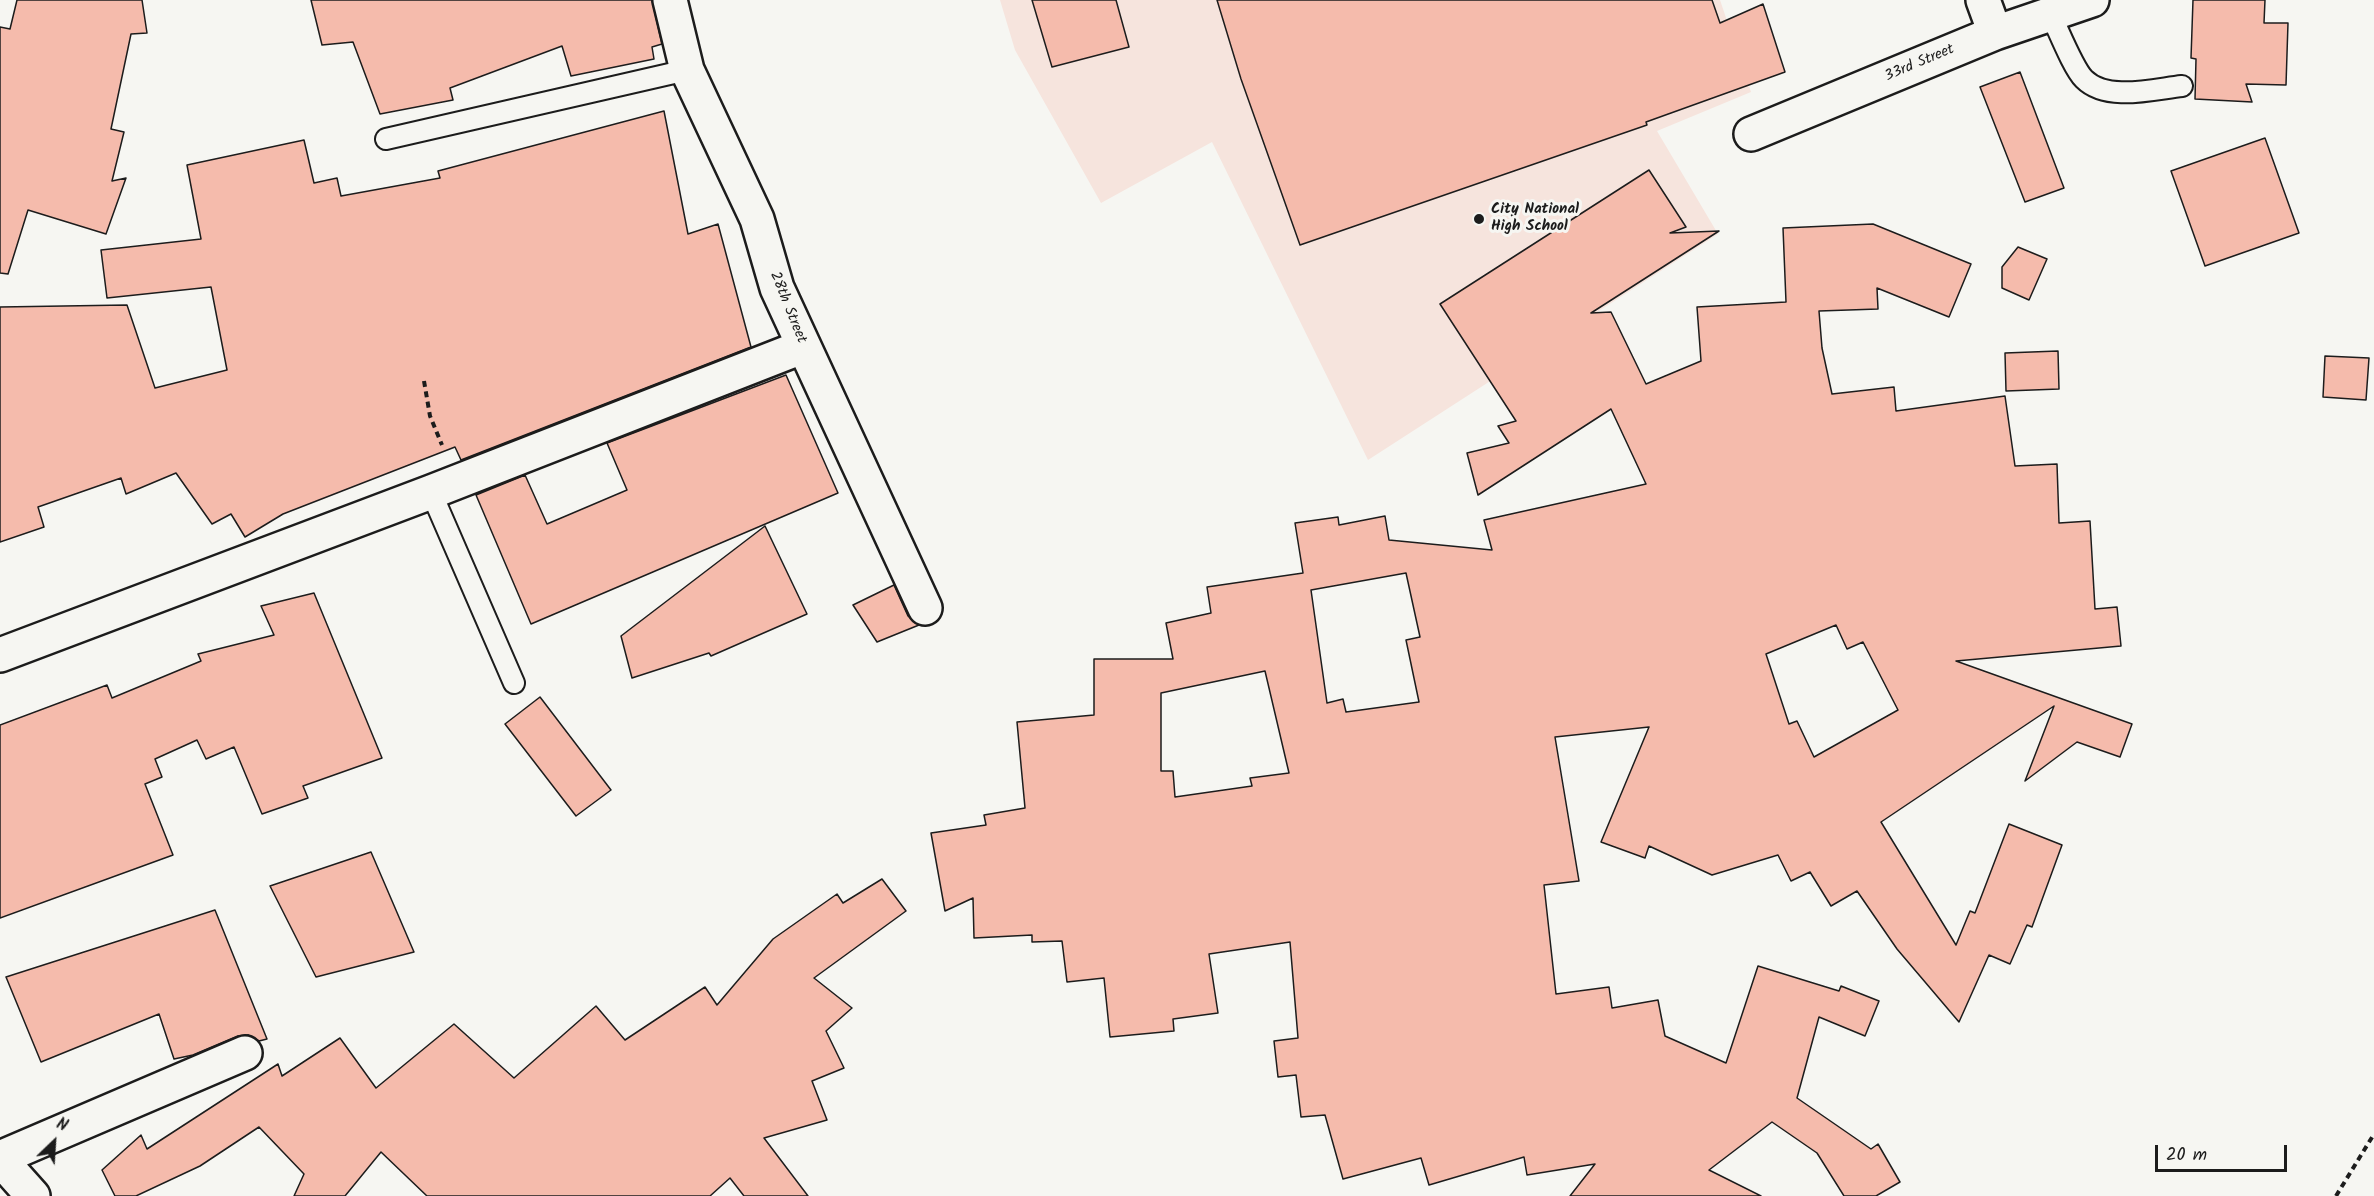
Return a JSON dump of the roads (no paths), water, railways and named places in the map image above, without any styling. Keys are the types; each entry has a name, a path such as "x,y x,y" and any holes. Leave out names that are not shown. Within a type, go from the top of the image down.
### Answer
{"street":[{"name":"28th Street","path":"670,0 687,70 756,219 777,288 802,347 925,608"},
{"path":"1983,0 1995,33"},
{"name":"33rd Street","path":"1751,134 1995,33 2092,0"},
{"path":"0,655 444,487 802,347"},
{"path":"33,1196 0,1158 245,1053"}],"lane":[{"path":"2050,13 2084,79 2098,87 2114,92 2182,86"},
{"path":"386,140 687,70"},
{"path":"444,487 514,683"}],"place":[{"name":"City National High School","path":"1479,219"}]}
